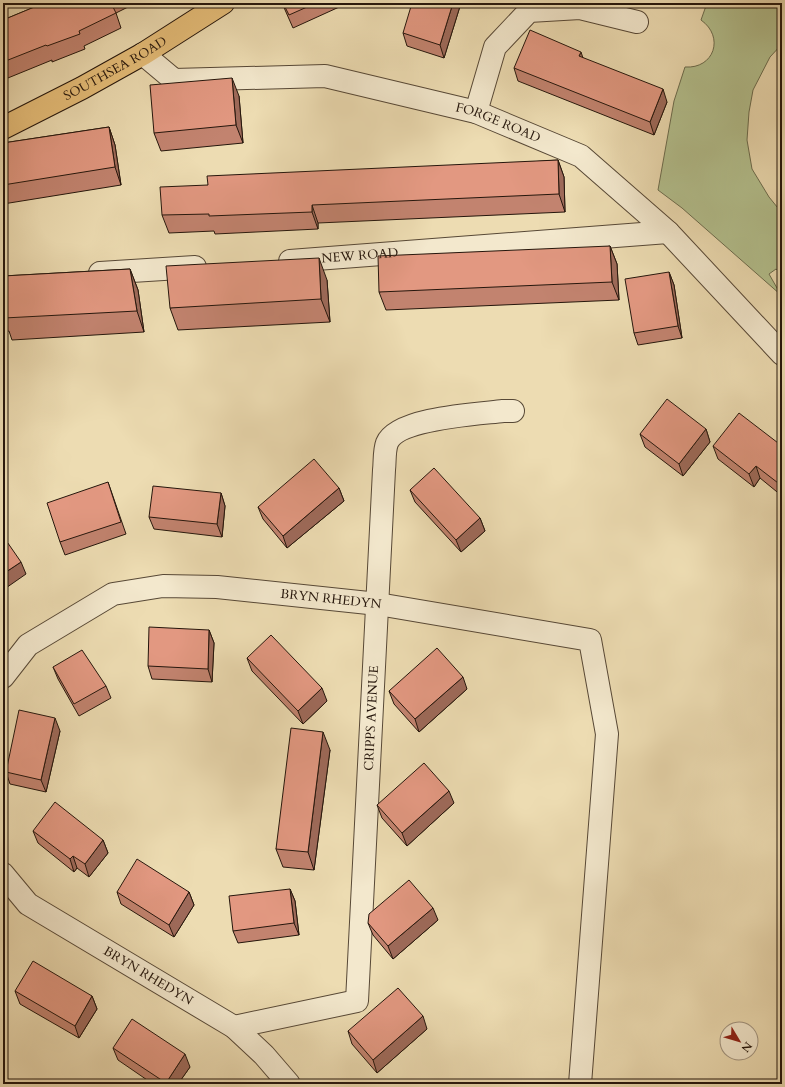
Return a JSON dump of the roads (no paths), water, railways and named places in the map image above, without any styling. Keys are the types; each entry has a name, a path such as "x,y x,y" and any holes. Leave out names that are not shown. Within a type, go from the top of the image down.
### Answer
{"main road":[{"name":"SOUTHSEA ROAD","path":"3,128 82,88 143,54 223,3"}],"street":[{"path":"476,112 495,47 529,12 580,8 637,22"},
{"name":"FORGE ROAD","path":"143,54 174,80 325,76 476,112 581,156 668,232 782,354"},
{"name":"NEW ROAD","path":"269,262 668,232"},
{"path":"81,274 214,266"},
{"name":"CRIPPS AVENUE","path":"234,1028 357,1001 384,470 388,442 399,431 427,421 513,411"},
{"name":"BRYN RHEDYN","path":"3,677 28,645 113,594 163,586 217,587 378,604 590,640 607,734 580,1084"},
{"name":"BRYN RHEDYN","path":"3,874 28,904 234,1028 264,1055 289,1084"}]}
